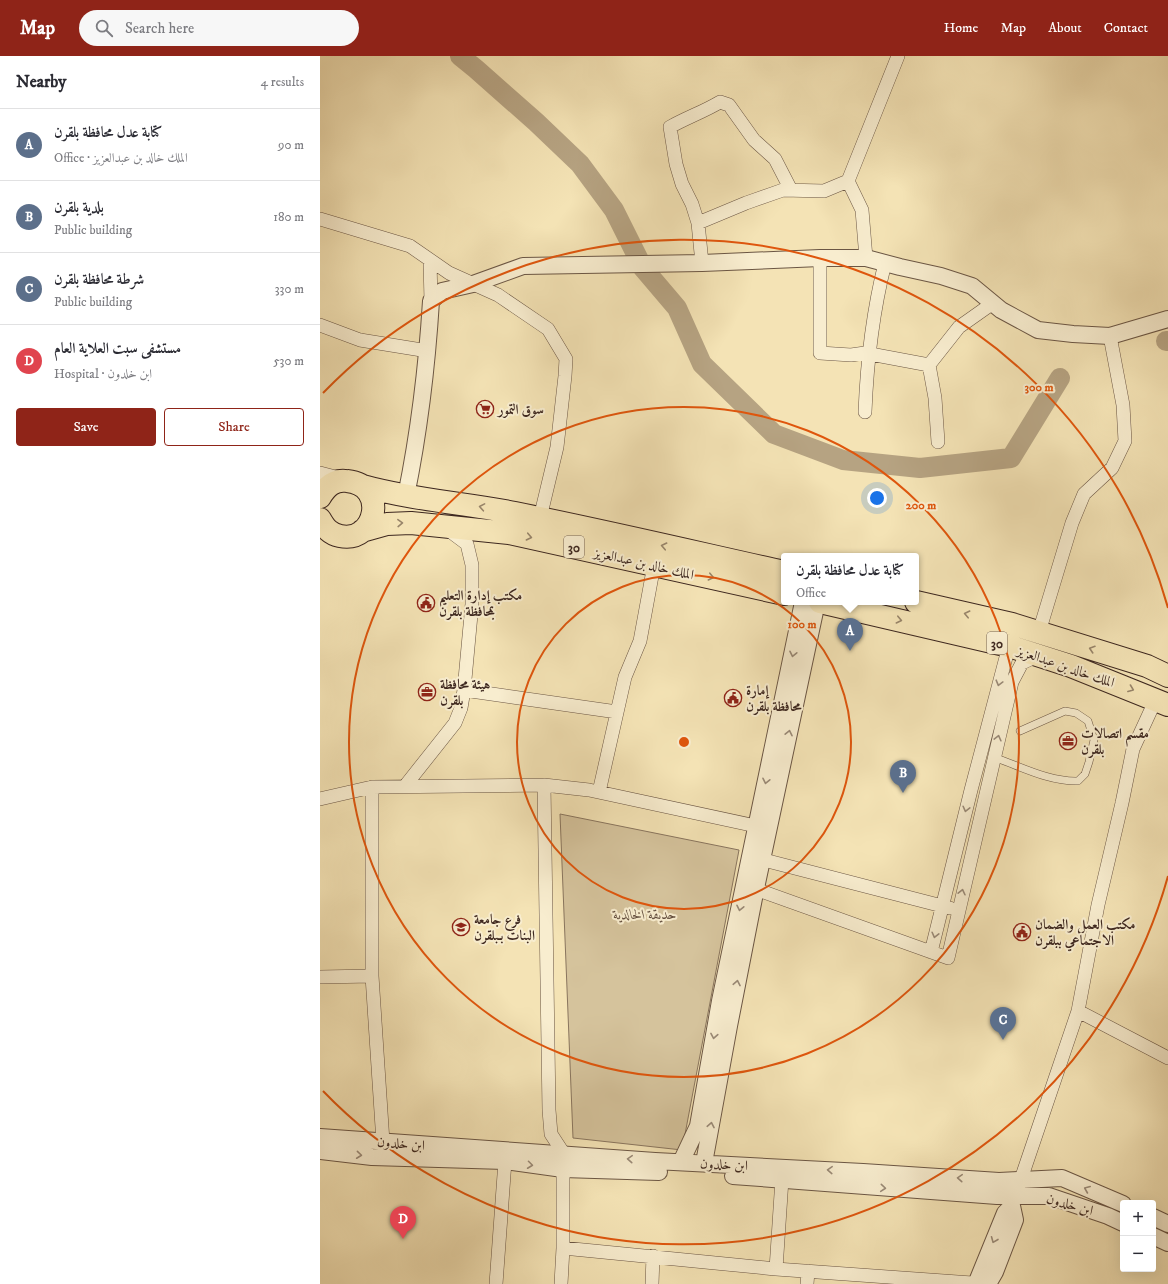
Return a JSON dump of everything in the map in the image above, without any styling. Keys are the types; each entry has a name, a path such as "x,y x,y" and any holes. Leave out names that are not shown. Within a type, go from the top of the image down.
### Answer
{"highway":[{"name":"الملك خالد بن عبدالعزيز","path":"320,497 325,488 344,480 406,496 540,518 781,571"},
{"path":"359,484 370,494 373,504 373,514 371,519 362,531"},
{"name":"الملك خالد بن عبدالعزيز","path":"324,529 342,536 352,536 362,531 387,524 411,523 509,533 781,593"},
{"name":"الملك خالد بن عبدالعزيز","path":"919,603 1012,624 1147,666 1168,676"},
{"name":"الملك خالد بن عبدالعزيز","path":"833,605 1009,646 1071,666 1162,702"}],"street":[{"path":"698,224 746,203 783,190 824,192 848,181 898,56"},
{"path":"702,263 698,224 692,204 682,184 676,164 670,128 682,120 703,112 720,102 728,105 754,140 775,159 790,190"},
{"path":"848,181 862,210 866,258"},
{"path":"320,219 410,246 449,273 498,295 548,329 566,359 566,376 557,447 540,518"},
{"path":"820,258 820,353 851,355 865,353 929,365"},
{"path":"431,300 442,291 473,284 523,266 866,258 941,276 972,286 1001,310 1038,330 1110,336 1168,319"},
{"path":"406,496 414,454 428,351 431,300 430,261"},
{"path":"865,412 866,370 870,354 879,288 885,263"},
{"path":"938,442 935,398 929,365 959,327 993,303"},
{"path":"320,325 360,340 428,351"},
{"path":"1039,632 1072,523 1084,494 1112,468 1125,441 1123,405 1110,336"},
{"path":"320,473 359,484"},
{"path":"404,786 455,723 461,708 464,690 472,604 472,565 467,544 442,526"},
{"path":"599,792 626,677 640,640 654,565"},
{"path":"763,828 802,605"},
{"path":"704,1163 729,1026 750,887 816,605"},
{"path":"931,952 971,790 1009,646"},
{"path":"750,887 948,958 993,757 1012,682 1022,663 1039,655"},
{"path":"464,690 617,712"},
{"path":"563,1248 776,1269 807,1278 980,1284 1005,1213 1013,1201 1078,1011 1098,905 1133,749 1162,702"},
{"path":"320,799 372,787 544,785 599,792 763,828"},
{"path":"544,785 549,1110 551,1134 563,1162 563,1248 561,1284"},
{"path":"372,787 372,976 383,1142"},
{"path":"756,858 958,910"},
{"path":"681,1162 698,1126 720,1000 750,887"},
{"path":"320,977 372,976"},
{"path":"1078,1011 1168,1058"},
{"name":"ابن خلدون","path":"320,1137 383,1142 563,1162 997,1196 1013,1201 1049,1196 1120,1222"},
{"name":"ابن خلدون","path":"320,1151 372,1157 504,1161 704,1163 999,1181 1062,1178 1120,1203"},
{"path":"496,1284 504,1161"},
{"path":"776,1269 782,1179"},
{"path":"1156,1218 1168,1224"},
{"path":"1156,1237 1168,1243"},
{"path":"652,1284 653,1256"}],"lane":[{"path":"993,757 1051,778 1078,781 1085,774 1094,740 1088,721 1076,713 1065,711 1020,731"}],"green space":[{"name":"حديقة الخالدية","path":"560,814 739,850 682,1150 573,1138"}],"waterway":[{"path":"460,56 536,122 580,164 614,210 643,268 677,308 702,364 774,434 843,460 920,468 1011,458 1060,378"}],"place":[{"name":"سوق التمور","path":"485,409"},
{"name":"مكتب إدارة التعليم بمحافظة بلقرن","path":"426,603"},
{"name":"كتابة عدل محافظة بلقرن","path":"850,651"},
{"name":"هيئة محافظة بلقرن","path":"427,692"},
{"name":"إمارة محافظة بلقرن","path":"733,698"},
{"name":"مقسم اتصالات بلقرن","path":"1068,741"},
{"name":"بلدية بلقرن","path":"903,793"},
{"name":"فرع جامعة البنات بـبلقرن","path":"461,927"},
{"name":"مكتب العمل والضمان الاجتماعي ببلقرن","path":"1022,932"},
{"name":"شرطة محافظة بلقرن","path":"1003,1040"},
{"name":"مستشفى سبت العلاية العام","path":"403,1239"}]}
